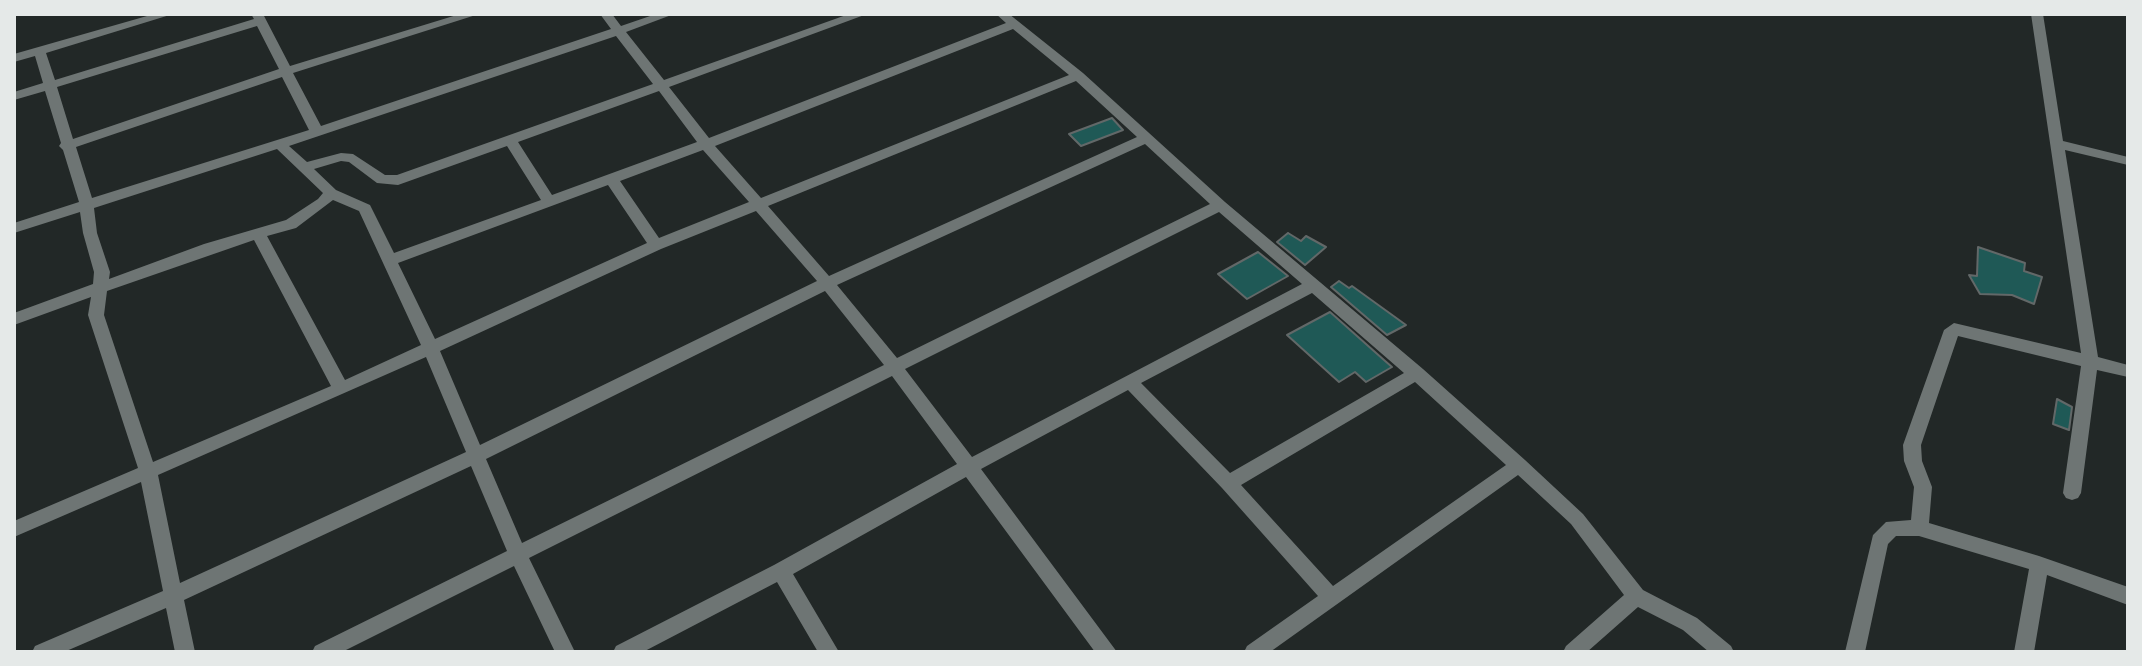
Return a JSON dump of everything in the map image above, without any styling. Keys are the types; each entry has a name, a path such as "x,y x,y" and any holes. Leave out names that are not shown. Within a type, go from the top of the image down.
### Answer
{"street":[{"path":"14,58 151,16 167,14"},
{"path":"66,146 446,18 473,14"},
{"path":"606,14 706,144 827,283 894,366 1107,652"},
{"path":"14,228 317,132 668,14"},
{"path":"306,167 341,157 353,158 382,180 390,182 861,14"},
{"path":"2037,14 2090,361 2072,493"},
{"path":"14,96 259,18 317,132"},
{"path":"391,260 706,144 1008,19 1078,76 1220,205 1417,373 1519,465 1577,519 1636,596 1690,624 1724,652"},
{"path":"39,50 86,203 90,233 102,272 96,315 148,472 185,652"},
{"path":"14,529 341,389 656,245 1078,76"},
{"path":"42,652 172,596 477,455 827,283 1147,138"},
{"path":"510,140 550,203"},
{"path":"279,144 331,193 365,208 431,349 517,553 565,652"},
{"path":"2057,144 2128,161"},
{"path":"611,179 656,245"},
{"path":"14,319 291,224 331,193"},
{"path":"322,652 1220,205"},
{"path":"258,233 341,389"},
{"path":"623,652 781,571 968,467 1313,285"},
{"path":"1919,528 1923,487 1913,461 1912,445 1954,329 2128,371"},
{"path":"1228,483 1417,373"},
{"path":"1130,382 1228,483 1331,597"},
{"path":"1254,652 1519,465"},
{"path":"1855,652 1880,541 1892,528 1919,528 2039,564 2128,596"},
{"path":"2024,652 2039,564"},
{"path":"781,571 829,652"},
{"path":"1573,652 1636,596"}],"building":[{"path":"1112,118 1123,130 1081,146 1069,134"},
{"path":"1288,233 1301,241 1306,236 1326,247 1305,265 1277,242"},
{"path":"1978,247 2025,263 2024,271 2042,277 2034,304 2012,295 1980,294 1969,275 1977,276"},
{"path":"1258,252 1288,276 1247,299 1218,274"},
{"path":"1339,281 1349,288 1352,286 1406,325 1387,335 1331,287"},
{"path":"1330,312 1392,367 1366,382 1355,372 1339,382 1287,335"},
{"path":"2057,399 2072,407 2069,430 2053,424"}]}
